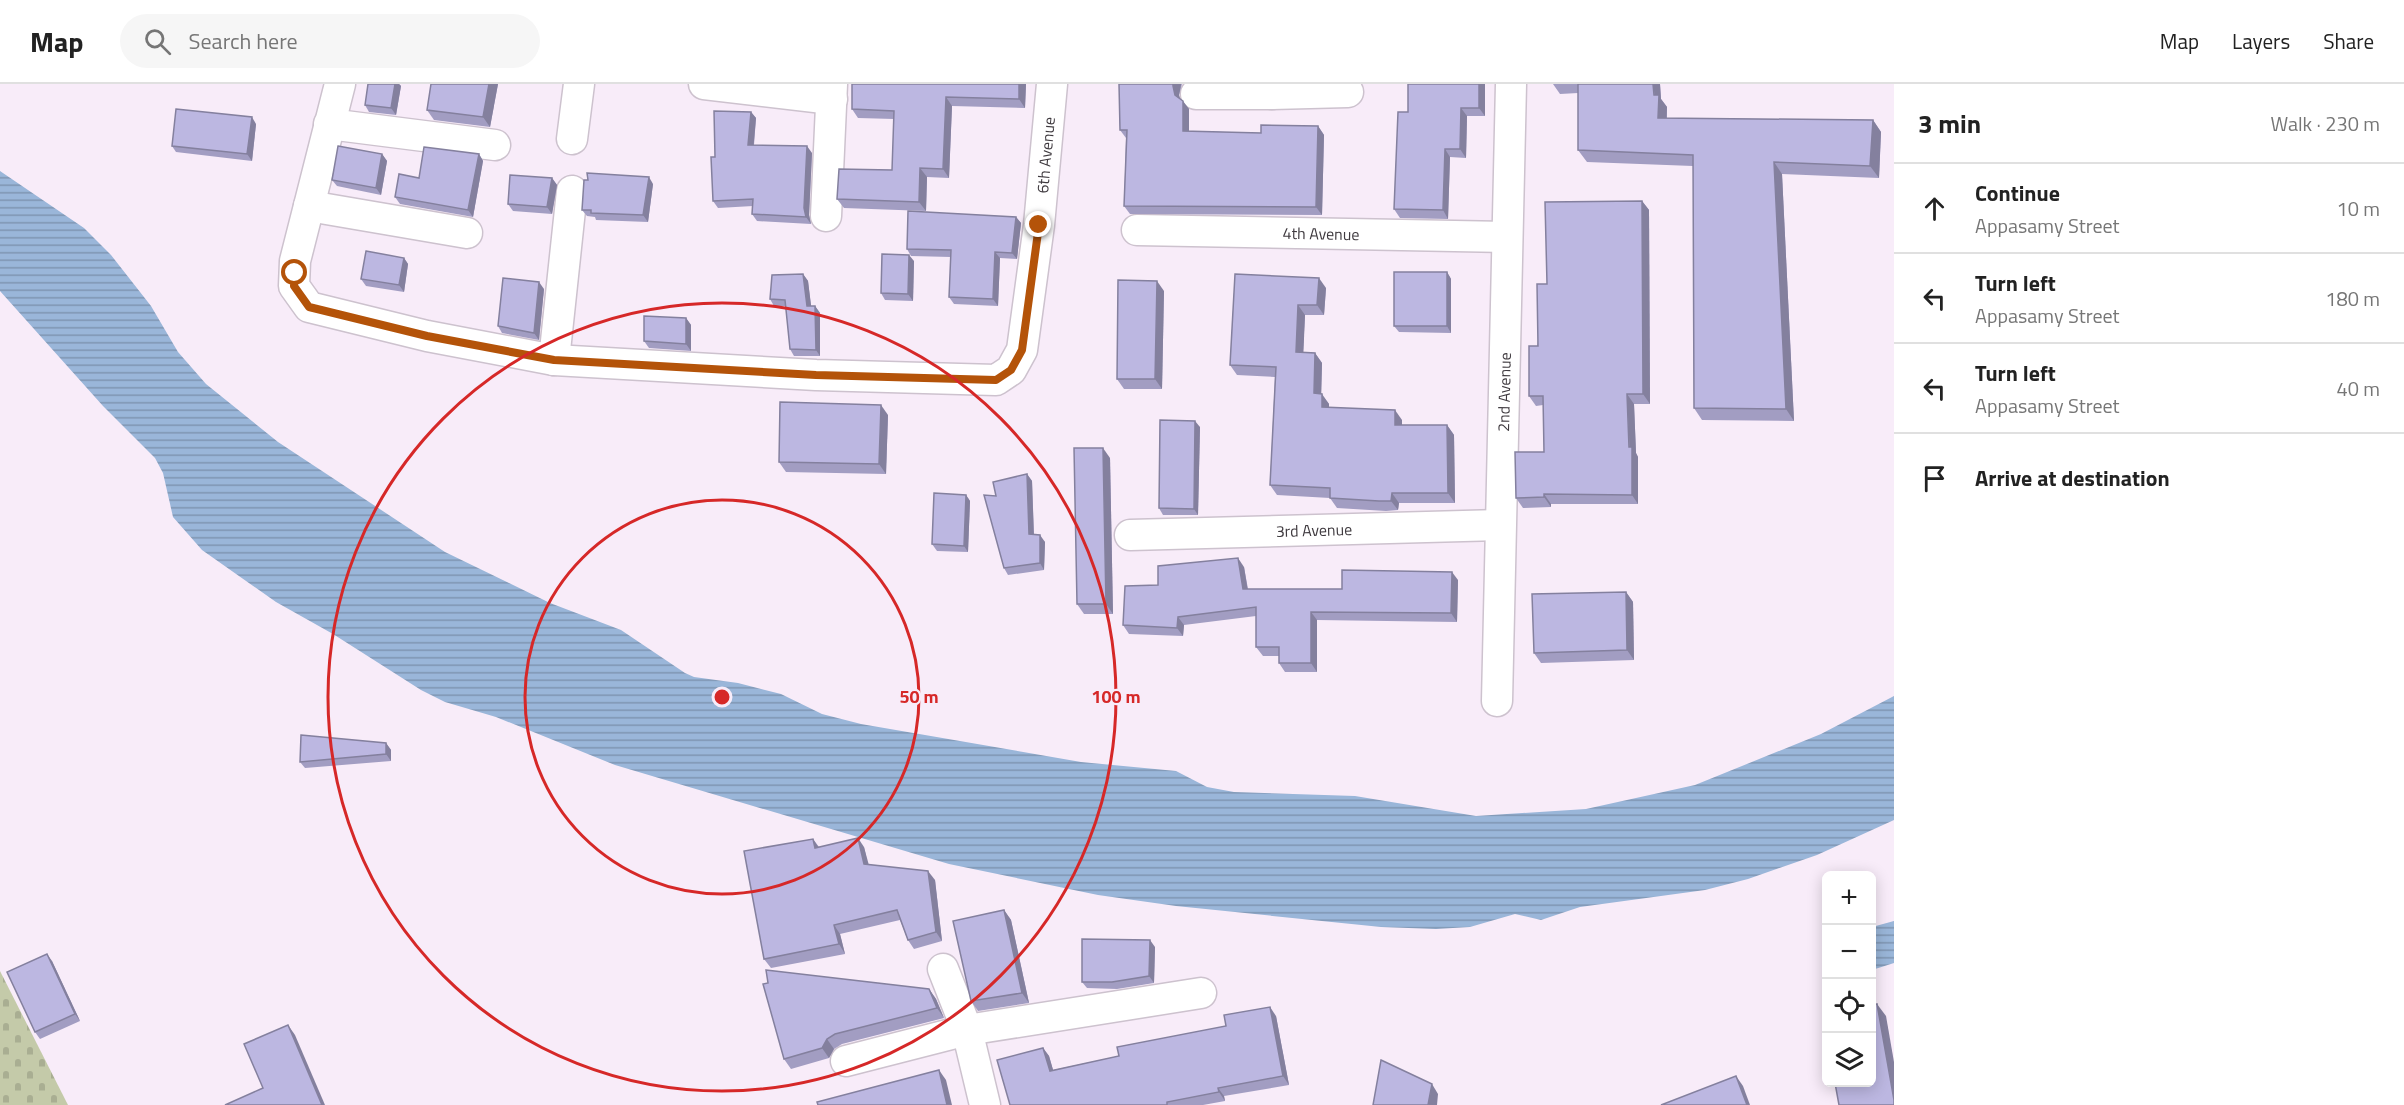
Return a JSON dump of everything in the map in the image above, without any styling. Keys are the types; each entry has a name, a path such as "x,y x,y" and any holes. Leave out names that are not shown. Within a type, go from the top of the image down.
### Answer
{"street":[{"path":"340,84 309,206 467,233"},
{"path":"572,139 579,84"},
{"path":"704,84 832,91 826,216"},
{"name":"6th Avenue","path":"309,206 294,286 309,307 427,336 554,360 816,375 996,380 1011,370 1022,350 1039,225 1052,84"},
{"name":"2nd Avenue","path":"1497,701 1511,84"},
{"path":"1196,94 1272,89 1348,92"},
{"path":"329,124 495,145"},
{"path":"554,360 572,191"},
{"name":"4th Avenue","path":"1137,230 1507,237"},
{"name":"3rd Avenue","path":"1130,535 1500,525"},
{"path":"944,969 967,1030 985,1105"},
{"path":"846,1061 967,1030 1201,993"}],"green space":[{"path":"0,971 68,1105 0,1105"}],"water":[{"path":"0,171 84,228 111,255 151,306 178,352 206,384 278,442 445,552 550,603 621,630 694,677 738,683 781,694 822,714 861,724 1081,762 1176,771 1207,787 1234,792 1355,796 1476,816 1586,809 1695,785 1821,734 1894,696 1894,820 1817,855 1748,879 1705,890 1580,907 1541,920 1515,914 1470,927 1436,929 1381,927 1176,906 1098,895 949,864 615,765 496,717 445,702 421,690 333,634 276,602 202,550 173,517 163,473 155,458 103,406 0,291"},
{"path":"1894,921 1894,963 1876,969 1876,926"}],"building":[{"path":"368,84 395,84 391,108 365,105"},
{"path":"431,84 489,84 483,117 427,110"},
{"path":"852,84 1019,84 1019,99 946,97 943,169 920,168 919,202 837,199 839,169 892,170 894,111 852,109"},
{"path":"1119,84 1173,84 1175,95 1183,101 1183,131 1261,133 1261,125 1318,126 1316,207 1124,206 1127,130 1120,130"},
{"path":"1408,84 1479,84 1479,108 1461,108 1460,149 1445,149 1443,210 1394,209 1398,112 1408,112"},
{"path":"1578,84 1653,84 1654,95 1659,95 1658,118 1873,120 1870,166 1774,162 1786,409 1694,408 1693,155 1578,150"},
{"path":"176,109 252,117 247,154 172,146"},
{"path":"714,111 751,112 748,145 807,146 804,208 806,217 752,214 753,199 713,201 711,157 715,157"},
{"path":"338,146 382,154 376,188 332,180"},
{"path":"424,147 479,154 468,210 395,197 399,174 419,178"},
{"path":"587,173 649,177 643,215 591,213 591,210 582,210 584,180 588,180"},
{"path":"510,175 552,178 547,207 508,204"},
{"path":"1642,201 1643,394 1627,394 1629,447 1632,447 1632,495 1544,494 1544,497 1516,498 1515,452 1544,452 1543,396 1529,396 1529,346 1538,346 1537,284 1547,284 1545,202"},
{"path":"908,211 1016,217 1012,253 995,252 993,299 949,297 951,250 907,249"},
{"path":"366,251 404,258 399,285 361,279"},
{"path":"882,254 909,255 908,294 881,293"},
{"path":"1394,272 1447,272 1447,326 1394,326"},
{"path":"803,274 807,306 815,306 816,350 790,349 785,300 770,299 772,275"},
{"path":"1235,274 1319,278 1317,305 1298,305 1296,352 1315,353 1314,393 1322,394 1322,407 1395,410 1395,425 1447,425 1448,493 1392,493 1391,501 1379,501 1330,498 1330,488 1270,485 1276,367 1230,365"},
{"path":"503,278 539,282 534,333 498,326"},
{"path":"1118,280 1157,281 1155,379 1117,379"},
{"path":"644,316 686,318 686,344 644,341"},
{"path":"780,402 881,405 879,464 779,462"},
{"path":"1160,420 1195,421 1194,509 1159,508"},
{"path":"1074,448 1103,448 1106,604 1077,604"},
{"path":"1027,474 1029,534 1040,535 1040,563 1004,568 984,495 996,496 993,482"},
{"path":"934,493 966,495 964,546 932,544"},
{"path":"1238,558 1243,589 1342,589 1342,570 1452,572 1451,613 1311,612 1311,663 1279,663 1279,647 1256,647 1256,607 1178,617 1177,628 1123,625 1125,586 1158,585 1158,566"},
{"path":"1626,592 1627,650 1534,653 1532,594"},
{"path":"301,735 386,743 386,754 300,762"},
{"path":"858,838 864,864 928,871 936,932 908,940 897,910 834,925 839,944 764,959 744,851 813,839 815,848"},
{"path":"1004,910 1022,993 971,1001 953,921"},
{"path":"1082,939 1150,940 1149,976 1112,982 1082,982"},
{"path":"47,954 75,1014 35,1032 7,972"},
{"path":"766,970 929,989 937,1008 835,1034 827,1039 822,1048 784,1059 763,984 768,983"},
{"path":"1876,1004 1894,1105 1839,1105 1836,1087 1876,1087"},
{"path":"1270,1007 1283,1076 1218,1088 1219,1092 1167,1102 1167,1105 1010,1105 997,1060 1043,1048 1050,1071 1119,1056 1117,1047 1226,1026 1224,1015"},
{"path":"288,1025 322,1105 225,1105 263,1088 244,1044"},
{"path":"1381,1060 1432,1084 1428,1105 1373,1105"},
{"path":"939,1070 947,1105 818,1105 817,1102"},
{"path":"1736,1076 1747,1105 1661,1105"}],"route":[{"path":"295,273 294,286 309,307 427,336 554,360 816,375 996,380 1011,370 1022,350 1039,225"}]}
